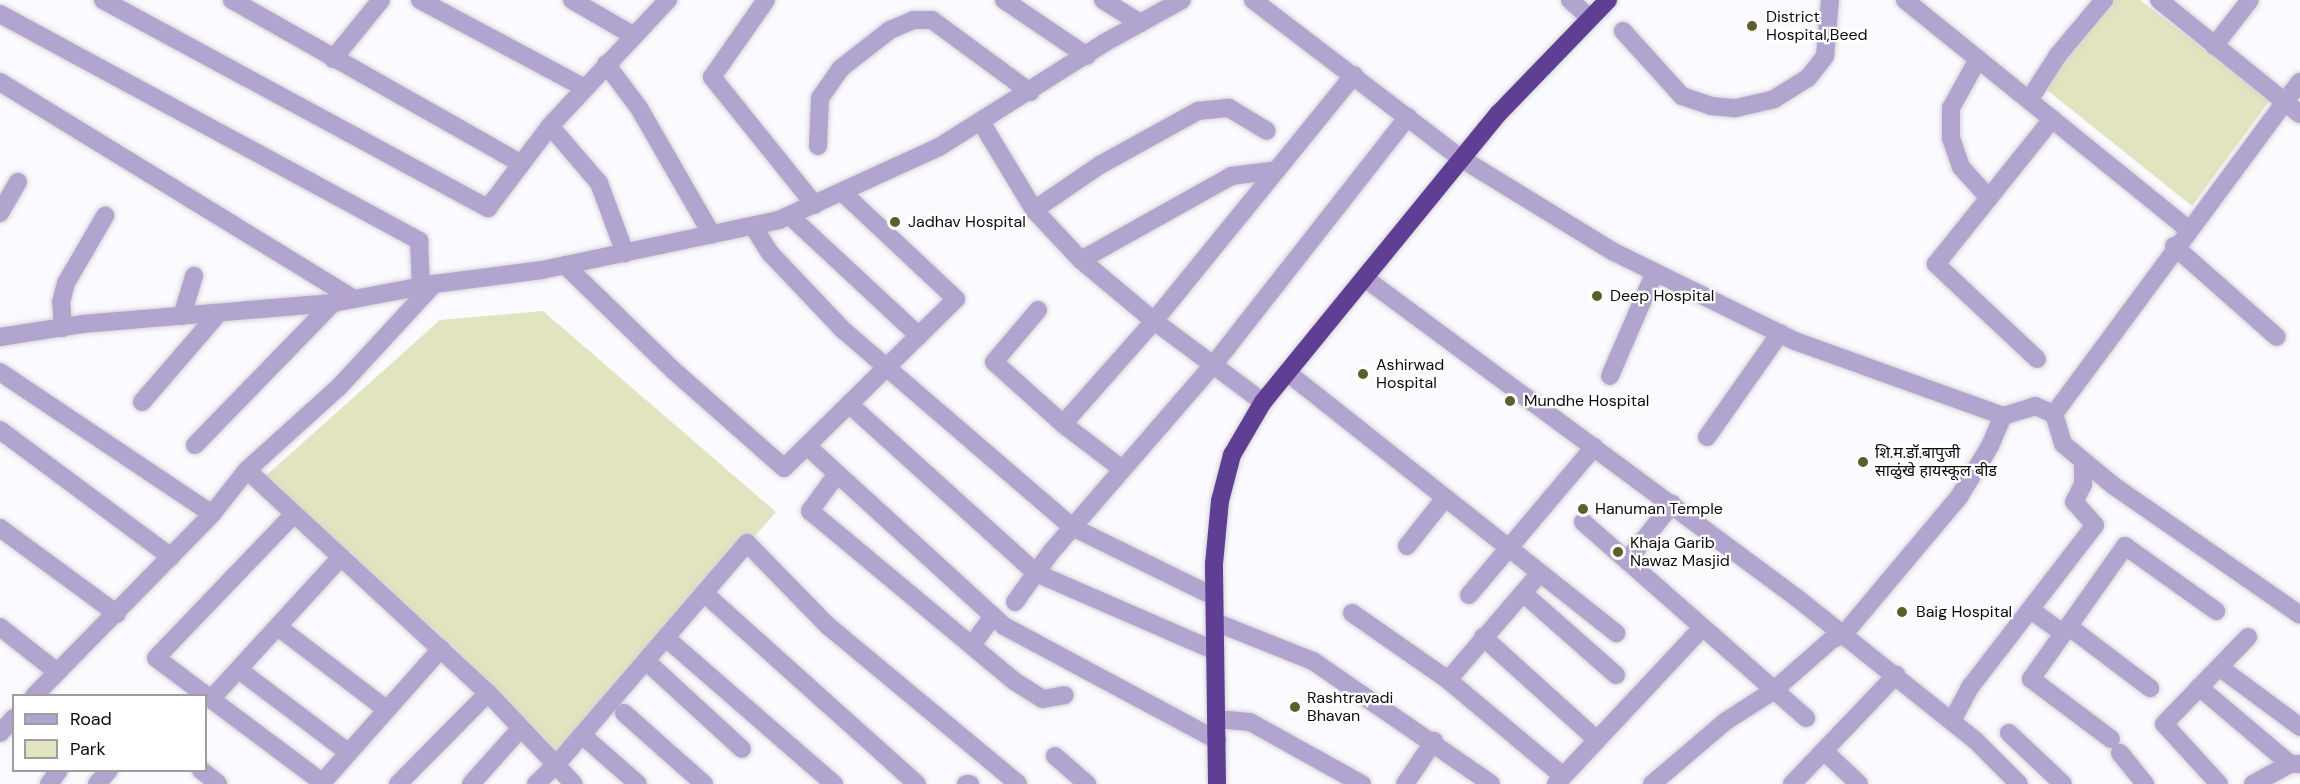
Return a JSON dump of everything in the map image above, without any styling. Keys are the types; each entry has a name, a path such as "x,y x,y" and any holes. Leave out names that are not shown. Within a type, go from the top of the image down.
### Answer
{"highway":[{"path":"1217,784 1213,596 1220,501 1232,455 1263,402 1366,279 1499,113 1608,0"}],"street":[{"path":"103,0 488,208 550,126 668,0"},
{"path":"232,0 333,60 520,164"},
{"path":"333,60 381,0"},
{"path":"420,0 585,88"},
{"path":"572,0 634,36"},
{"path":"766,0 712,77 815,204"},
{"path":"1004,0 1087,56"},
{"path":"1103,0 1140,23"},
{"path":"1253,0 1462,159 1527,202 1655,273 1780,333 2003,416 2035,406 2054,414"},
{"path":"1570,0 1590,18"},
{"path":"1623,31 1682,96 1711,106 1736,108 1774,99 1808,78 1825,56 1830,0"},
{"path":"1905,0 2188,229"},
{"path":"2029,100 2058,55 2104,0"},
{"path":"2159,0 2300,114"},
{"path":"2214,46 2250,0"},
{"path":"0,337 63,328 333,303 428,285 565,265 712,235 790,216 939,147 1173,2"},
{"path":"0,14 419,241 428,285"},
{"path":"818,146 820,98 840,69 890,30 913,20 932,20 1030,92"},
{"path":"1978,59 1951,108 1951,138 1961,166 1989,198"},
{"path":"606,64 639,108 712,235"},
{"path":"1063,424 1154,321 1354,75"},
{"path":"0,82 354,299"},
{"path":"2054,414 2174,246 2300,82"},
{"path":"1034,210 1100,165 1198,111 1230,108 1267,131"},
{"path":"1015,602 1072,527 1214,364 1408,117"},
{"path":"2037,360 1936,264 2052,120"},
{"path":"981,122 1034,210 1081,260 1154,321 1263,402"},
{"path":"550,126 599,183 625,253"},
{"path":"1081,260 1231,177 1277,170"},
{"path":"0,213 18,182"},
{"path":"565,265 673,370 784,468 956,299 842,192"},
{"path":"63,328 61,302 66,283 105,216"},
{"path":"790,216 919,336"},
{"path":"753,226 770,253 885,368 1072,527 1213,596"},
{"path":"2174,246 2277,337"},
{"path":"1610,376 1655,273"},
{"path":"182,316 194,276"},
{"path":"1366,279 1672,504 1844,634 1952,721 2019,784"},
{"path":"36,694 117,614 212,514 247,470 339,387 428,285"},
{"path":"195,446 333,303"},
{"path":"1038,310 994,362 1063,424 1122,469"},
{"path":"142,402 218,314"},
{"path":"1707,437 1780,333"},
{"path":"0,372 212,514"},
{"path":"1287,373 1616,633"},
{"path":"849,404 1036,573 1215,651"},
{"path":"2054,414 2062,444 2300,615"},
{"path":"1644,782 1726,721 1773,691 1831,640 1844,634 1959,497 1990,446 2003,416"},
{"path":"0,430 171,557"},
{"path":"807,446 1004,626 1216,740"},
{"path":"1469,595 1594,447"},
{"path":"1952,721 1971,686 2096,525 2074,502 2083,484 2084,461"},
{"path":"247,470 488,693 574,784"},
{"path":"837,474 810,511 972,645 1043,699 1065,695"},
{"path":"1407,546 1445,498"},
{"path":"1627,561 1672,504"},
{"path":"205,694 156,658 294,514"},
{"path":"1583,522 1773,691 1806,717"},
{"path":"0,528 117,614"},
{"path":"536,784 556,765 747,543 828,626 1018,784"},
{"path":"2145,784 2115,746 2031,679 2125,546 2216,611"},
{"path":"212,699 341,557"},
{"path":"1448,680 1540,573"},
{"path":"704,593 916,784"},
{"path":"1523,593 1616,675"},
{"path":"2031,610 2066,629 2150,688"},
{"path":"1352,614 1448,680 1560,780 1702,628"},
{"path":"972,645 993,616"},
{"path":"1215,622 1313,661 1434,741 1491,784"},
{"path":"0,627 57,671"},
{"path":"278,627 386,709"},
{"path":"1484,637 1596,739"},
{"path":"2218,784 2164,724 2248,637"},
{"path":"666,638 834,784"},
{"path":"207,695 321,783 441,649"},
{"path":"646,661 742,749"},
{"path":"2219,667 2300,728"},
{"path":"239,670 348,752"},
{"path":"1792,784 1896,675"},
{"path":"2199,687 2295,764 2253,784"},
{"path":"398,784 488,693"},
{"path":"624,713 704,784"},
{"path":"1216,719 1250,722 1362,784"},
{"path":"471,784 521,728"},
{"path":"2009,733 2063,784"},
{"path":"582,735 638,784"},
{"path":"1405,784 1434,741"},
{"path":"1824,751 1859,784"},
{"path":"1055,756 1087,784"},
{"path":"49,784 58,772"},
{"path":"97,784 108,772"}],"green space":[{"path":"2111,0 2140,0 2270,100 2192,206 2042,86"},
{"path":"543,311 776,512 556,765 260,481 440,320"}],"place":[{"name":"District Hospital,Beed","path":"1752,26"},
{"name":"Jadhav Hospital","path":"895,222"},
{"name":"Deep Hospital","path":"1597,296"},
{"name":"Ashirwad Hospital","path":"1363,374"},
{"name":"Mundhe Hospital","path":"1510,401"},
{"name":"शि.म.डॉ.बापुजी साळुंखे हायस्कूल बीड","path":"1863,462"},
{"name":"Hanuman Temple","path":"1583,509"},
{"name":"Khaja Garib Nawaz Masjid","path":"1618,552"},
{"name":"Baig Hospital","path":"1902,612"},
{"name":"Rashtravadi Bhavan","path":"1295,707"}]}
